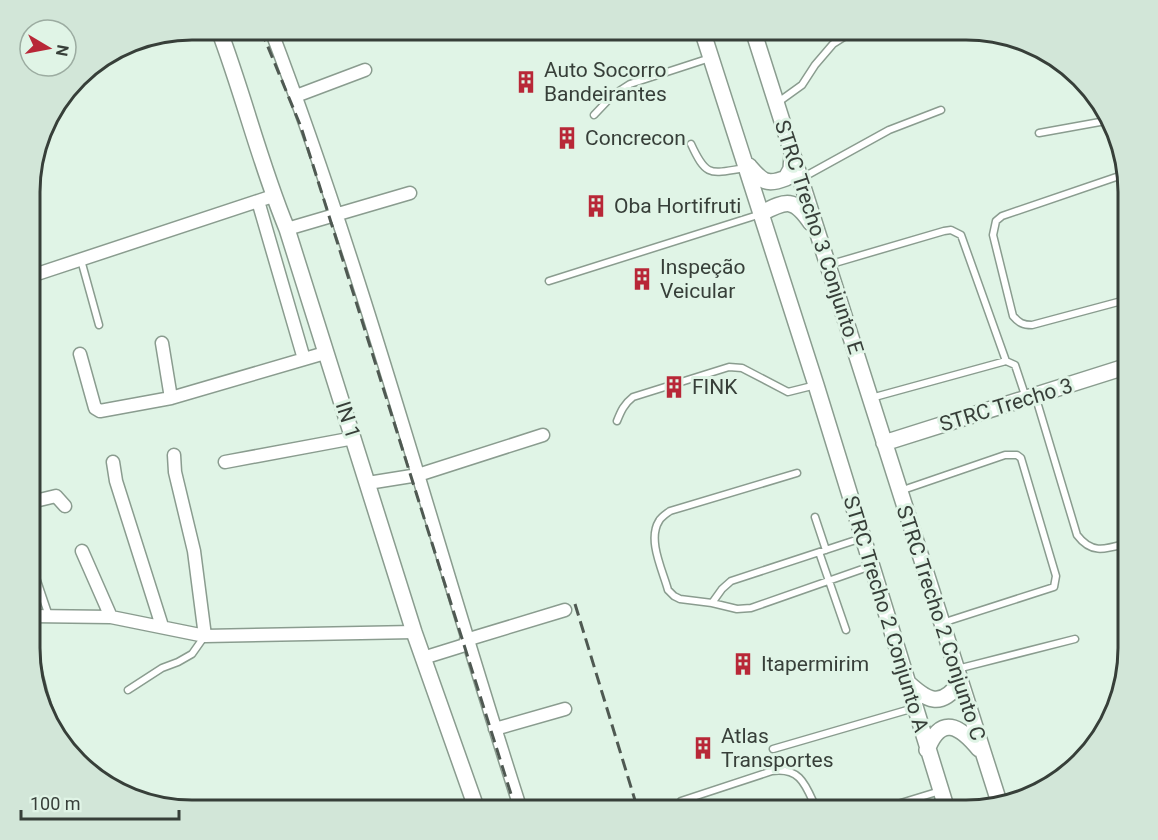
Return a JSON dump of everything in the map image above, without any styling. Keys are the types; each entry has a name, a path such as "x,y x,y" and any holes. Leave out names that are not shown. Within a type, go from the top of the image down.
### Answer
{"street":[{"name":"IN 1","path":"223,40 234,68 266,198 287,229 414,632 473,799"},
{"path":"275,40 336,215 518,799"},
{"name":"STRC Trecho 2 Conjunto A","path":"705,41 827,419 944,800"},
{"name":"STRC Trecho 3 Conjunto E","path":"756,41 884,443"},
{"path":"296,96 365,70"},
{"path":"746,165 763,181 775,183 786,178 791,169 792,153"},
{"path":"287,229 410,193"},
{"path":"40,273 266,198 304,359"},
{"path":"762,213 781,203 793,204 801,209 816,230"},
{"path":"162,343 171,398"},
{"path":"80,354 94,408 97,411 171,398 325,352"},
{"name":"STRC Trecho 3","path":"884,443 1117,370"},
{"path":"368,483 418,475 543,435"},
{"path":"225,462 354,438"},
{"name":"STRC Trecho 2 Conjunto C","path":"884,443 997,796"},
{"path":"174,455 175,472 194,551 205,636"},
{"path":"113,462 116,481 162,626"},
{"path":"41,500 56,496 64,506"},
{"path":"82,550 111,617"},
{"path":"423,658 565,610"},
{"path":"41,617 111,617 205,636 414,632"},
{"path":"906,681 925,697 935,700 946,698 958,676"},
{"path":"495,729 565,709"},
{"path":"927,750 935,734 941,729 950,727 962,730 983,753"}],"lane":[{"path":"776,104 802,85 815,64 838,41"},
{"path":"594,116 613,95 630,84 711,58"},
{"path":"800,179 889,130 941,110"},
{"path":"1039,134 1100,122"},
{"path":"691,144 700,164 706,170 713,172 746,165"},
{"path":"1116,177 1002,216 996,221 993,235 1013,316 1018,322 1032,325 1117,302"},
{"path":"549,281 762,213"},
{"path":"827,265 944,231 957,232 961,235 1006,361"},
{"path":"81,260 99,325"},
{"path":"870,398 1011,361 1031,397 1077,535 1084,544 1095,549 1117,546"},
{"path":"617,422 622,409 633,397 729,367 742,368 788,392 816,385"},
{"path":"900,491 1005,455 1017,455 1021,458 1056,576 1054,586 942,623"},
{"path":"797,473 670,511 660,519 655,531 655,541 668,590 680,599 737,609 751,608 871,566"},
{"path":"815,517 826,550"},
{"path":"712,603 731,581 863,538"},
{"path":"819,552 846,630"},
{"path":"41,592 49,617"},
{"path":"128,690 162,668 192,654 205,636"},
{"path":"958,676 1075,639"},
{"path":"773,749 915,708"},
{"path":"685,800 783,769 793,773 804,782 812,800"},
{"path":"911,800 941,791"}],"railway":[{"path":"265,40 301,127 513,799"},
{"path":"575,604 635,800"}],"place":[{"name":"Auto Socorro Bandeirantes","path":"526,82"},
{"name":"Concrecon","path":"567,138"},
{"name":"Oba Hortifruti","path":"596,206"},
{"name":"Inspeção Veicular","path":"642,279"},
{"name":"FINK","path":"674,387"},
{"name":"Itapermirim","path":"743,664"},
{"name":"Atlas Transportes","path":"703,748"}]}
